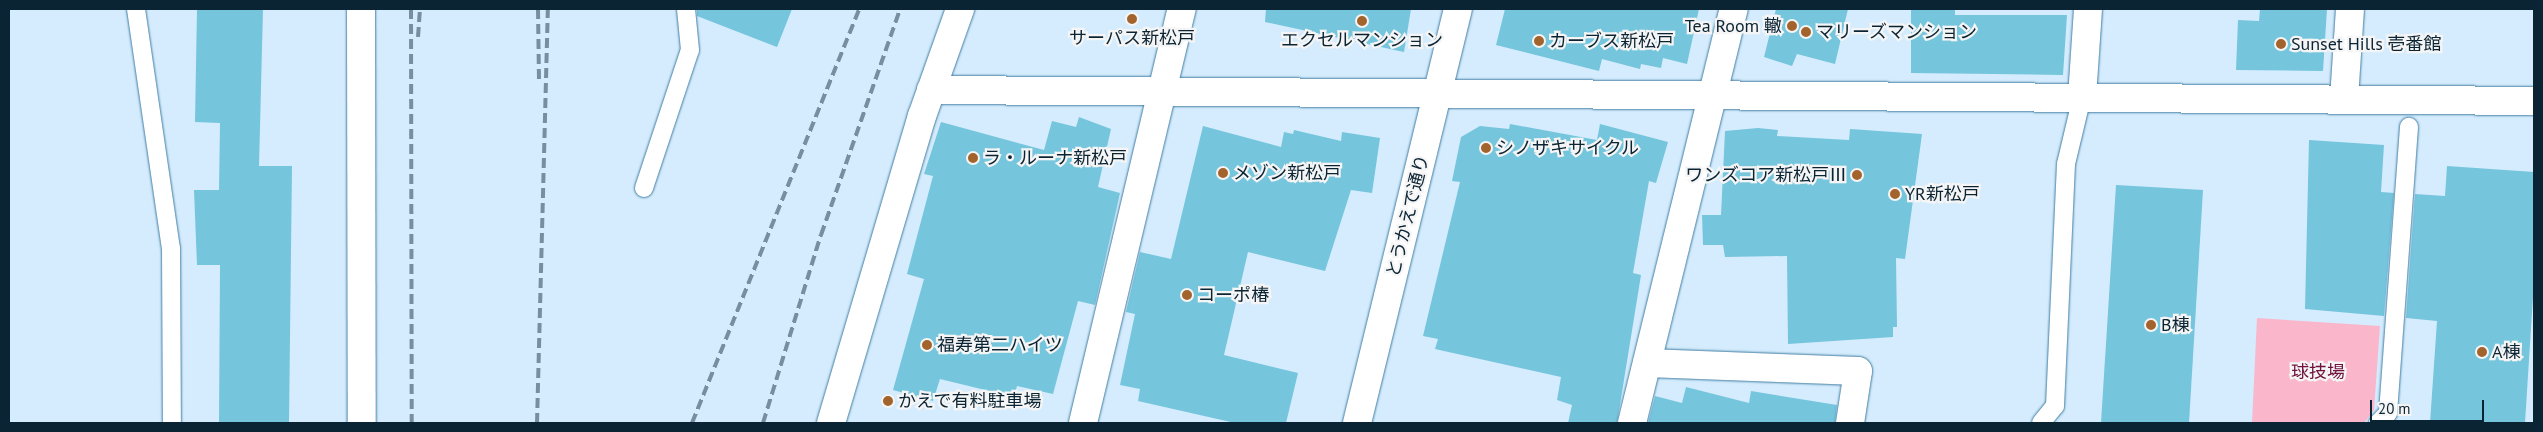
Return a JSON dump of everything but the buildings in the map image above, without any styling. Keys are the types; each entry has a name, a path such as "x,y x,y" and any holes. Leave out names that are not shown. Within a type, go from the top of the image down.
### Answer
{"street":[{"path":"361,9 362,423"},
{"path":"831,423 931,90 960,9"},
{"path":"1083,423 1182,9"},
{"name":"とうかえで通り","path":"1357,423 1458,9"},
{"path":"1632,423 1714,98 1734,9"},
{"path":"2082,97 2088,9"},
{"path":"2344,99 2350,9"},
{"path":"931,90 1714,98 2082,97 2534,101"},
{"path":"1647,363 1858,370 1850,423"}],"lane":[{"path":"136,9 144,80 160,146 171,248 172,423"},
{"path":"644,188 690,50 686,9"},
{"path":"2041,423 2055,406 2066,164 2082,97"},
{"path":"2378,423 2388,413 2409,127"}],"green space":[{"name":"球技場","path":"2257,318 2380,326 2374,410 2364,423 2252,423"}],"railway":[{"path":"411,9 412,423"},
{"path":"418,37 420,9"},
{"path":"538,9 539,79"},
{"path":"537,423 548,9"},
{"path":"692,423 859,9"},
{"path":"763,423 821,235 900,9"}],"place":[{"name":"サーパス新松戸","path":"1132,19"},
{"name":"エクセルマンション","path":"1362,21"},
{"name":"Tea Room 轍","path":"1792,26"},
{"name":"マリーズマンション","path":"1806,32"},
{"name":"カーブス新松戸","path":"1539,41"},
{"name":"Sunset Hills 壱番館","path":"2281,44"},
{"name":"シノザキサイクル","path":"1486,148"},
{"name":"ラ・ルーナ新松戸","path":"973,158"},
{"name":"メゾン新松戸","path":"1223,173"},
{"name":"ワンズコア新松戸Ⅲ","path":"1857,175"},
{"name":"YR新松戸","path":"1895,194"},
{"name":"コーポ椿","path":"1187,295"},
{"name":"B棟","path":"2151,325"},
{"name":"福寿第二ハイツ","path":"927,345"},
{"name":"A棟","path":"2482,352"},
{"name":"かえで有料駐車場","path":"888,401"}]}
